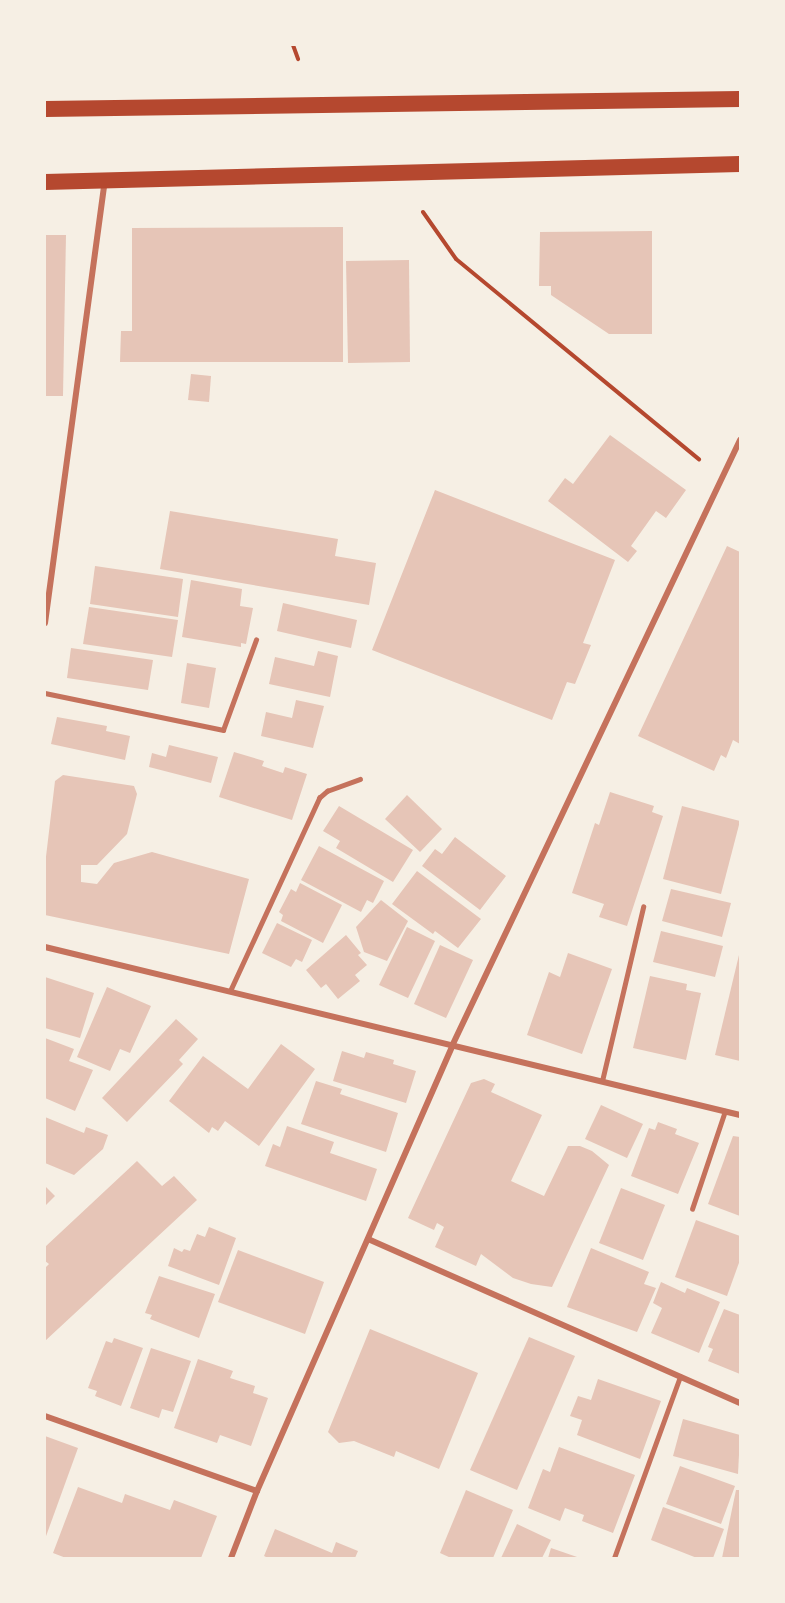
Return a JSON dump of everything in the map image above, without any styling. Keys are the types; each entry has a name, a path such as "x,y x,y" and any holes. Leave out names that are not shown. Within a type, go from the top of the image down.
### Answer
{"highway":[{"path":"45,109 740,99"},
{"path":"45,182 740,164"}],"street":[{"path":"45,623 105,181"},
{"path":"231,1558 257,1491 452,1046 740,440"},
{"path":"45,947 740,1114"},
{"path":"368,1239 740,1403"},
{"path":"45,1416 257,1491"}],"lane":[{"path":"45,693 223,730 256,640"},
{"path":"230,991 319,798 327,791 360,779"},
{"path":"602,1081 643,907"},
{"path":"692,1209 725,1111"},
{"path":"614,1558 680,1377"}],"path":[{"path":"293,45 298,59"},
{"path":"423,212 456,259 722,477"}],"building":[{"path":"343,227 343,362 120,362 121,331 132,331 132,228"},
{"path":"652,231 652,334 609,334 551,295 551,286 539,286 540,232"},
{"path":"45,235 66,235 63,396 45,396"},
{"path":"409,260 410,362 348,363 346,261"},
{"path":"191,374 211,376 209,402 188,400"},
{"path":"610,435 686,490 666,518 656,511 631,546 637,551 628,562 548,501 565,478 573,484"},
{"path":"435,490 615,560 583,643 591,645 575,684 567,682 552,720 372,650"},
{"path":"170,511 338,539 335,556 376,563 369,605 160,569"},
{"path":"727,546 740,552 740,744 733,740 726,758 721,755 714,771 638,736"},
{"path":"95,566 183,579 178,617 90,604"},
{"path":"191,580 242,589 240,606 253,608 246,644 241,643 241,647 182,637"},
{"path":"283,603 357,620 351,648 277,631"},
{"path":"89,607 178,620 172,657 83,644"},
{"path":"71,648 153,660 148,690 67,678"},
{"path":"318,651 338,656 330,697 269,684 275,657 314,666"},
{"path":"187,663 216,668 209,708 181,703"},
{"path":"296,700 324,706 313,748 261,736 266,712 292,718"},
{"path":"57,717 107,726 106,731 130,736 125,760 51,744"},
{"path":"169,745 218,757 211,783 149,767 152,753 166,757"},
{"path":"234,752 264,761 262,766 283,773 285,767 307,774 292,820 219,797"},
{"path":"63,775 134,786 137,794 127,834 97,865 81,865 81,882 97,884 114,863 152,852 249,879 229,954 45,915 45,865 55,781"},
{"path":"610,792 654,806 652,812 663,816 627,926 599,917 604,904 572,893 595,823 599,825"},
{"path":"407,795 442,829 420,852 385,819"},
{"path":"339,806 413,850 393,882 336,848 340,841 323,831"},
{"path":"682,806 740,821 721,894 663,879"},
{"path":"455,837 506,876 480,910 422,866 435,849 442,854"},
{"path":"319,846 384,881 373,903 367,900 361,912 301,880"},
{"path":"417,871 481,919 458,948 435,931 433,934 392,904"},
{"path":"300,883 342,905 323,943 281,921 283,915 279,912 291,889 296,892"},
{"path":"671,889 731,903 722,937 662,921"},
{"path":"381,900 408,921 387,961 364,952 356,927"},
{"path":"277,923 312,940 302,962 296,959 291,967 262,953"},
{"path":"407,927 435,941 408,998 379,985"},
{"path":"661,931 723,946 715,977 653,962"},
{"path":"346,935 361,953 358,955 367,965 355,975 360,981 338,999 326,984 321,988 306,970"},
{"path":"440,945 473,960 446,1018 414,1004"},
{"path":"568,953 612,969 582,1054 527,1035 549,972 560,977"},
{"path":"740,955 740,1061 715,1055"},
{"path":"650,976 687,984 686,990 701,993 686,1060 633,1048"},
{"path":"45,977 94,993 80,1038 45,1028"},
{"path":"107,987 151,1006 130,1053 120,1049 110,1071 77,1057"},
{"path":"176,1019 198,1039 179,1060 183,1064 127,1122 102,1098"},
{"path":"45,1038 74,1049 69,1061 93,1070 75,1111 45,1098"},
{"path":"281,1044 315,1069 259,1146 225,1121 218,1131 212,1127 209,1133 169,1101 203,1056 248,1089"},
{"path":"342,1051 364,1058 366,1052 394,1060 393,1064 416,1071 406,1103 333,1081"},
{"path":"484,1079 495,1084 491,1092 542,1115 511,1181 544,1196 568,1146 580,1146 592,1151 609,1165 552,1287 513,1278 481,1254 476,1266 435,1247 444,1227 437,1223 434,1230 408,1218 471,1083"},
{"path":"316,1081 342,1089 340,1094 398,1113 386,1152 301,1124"},
{"path":"601,1105 643,1124 627,1158 585,1139"},
{"path":"45,1117 84,1133 86,1127 108,1135 103,1149 74,1175 45,1163"},
{"path":"658,1122 677,1129 675,1134 699,1143 678,1194 631,1176 649,1128 655,1130"},
{"path":"287,1126 334,1142 330,1153 377,1169 366,1201 265,1166 273,1144 280,1147"},
{"path":"733,1136 740,1137 740,1216 708,1204"},
{"path":"137,1161 162,1186 174,1176 197,1200 45,1341 45,1268 49,1264 45,1261 45,1247"},
{"path":"45,1186 55,1196 45,1206"},
{"path":"621,1188 665,1205 643,1260 599,1243"},
{"path":"696,1220 740,1236 740,1260 727,1296 675,1277"},
{"path":"209,1227 236,1238 219,1285 168,1266 174,1248 182,1252 184,1249 190,1251 197,1234 205,1237"},
{"path":"591,1248 649,1272 644,1284 656,1288 637,1332 567,1307"},
{"path":"238,1250 324,1282 305,1334 218,1302"},
{"path":"159,1276 215,1294 199,1338 150,1319 152,1315 145,1313"},
{"path":"661,1282 685,1293 687,1288 720,1302 699,1353 651,1333 662,1308 653,1303"},
{"path":"724,1309 740,1315 740,1374 708,1361 713,1349 708,1347"},
{"path":"370,1329 478,1373 439,1469 396,1451 394,1457 354,1441 339,1443 328,1432"},
{"path":"529,1337 575,1356 517,1490 470,1470"},
{"path":"114,1338 143,1348 121,1406 95,1396 97,1391 88,1388 106,1341 112,1343"},
{"path":"151,1348 191,1361 173,1412 162,1409 159,1418 130,1408"},
{"path":"198,1359 233,1371 230,1378 255,1386 253,1393 268,1398 251,1446 220,1435 217,1443 174,1428"},
{"path":"598,1379 661,1401 640,1459 577,1435 582,1420 570,1416 578,1396 591,1400"},
{"path":"683,1419 740,1435 738,1474 673,1456"},
{"path":"45,1436 78,1448 45,1539"},
{"path":"559,1447 635,1475 613,1533 582,1521 584,1515 565,1508 560,1521 528,1508 543,1469 550,1472"},
{"path":"680,1466 735,1486 721,1524 666,1504"},
{"path":"78,1487 122,1503 125,1494 170,1510 174,1500 217,1516 201,1558 66,1558 53,1553"},
{"path":"466,1490 513,1510 493,1558 451,1558 440,1553"},
{"path":"736,1490 740,1490 740,1558 722,1558"},
{"path":"663,1507 724,1529 713,1558 697,1558 651,1540"},
{"path":"517,1524 551,1540 542,1558 501,1558"},
{"path":"275,1529 332,1553 336,1542 358,1551 355,1558 268,1558 264,1556"},
{"path":"551,1548 580,1558 548,1558"}]}
